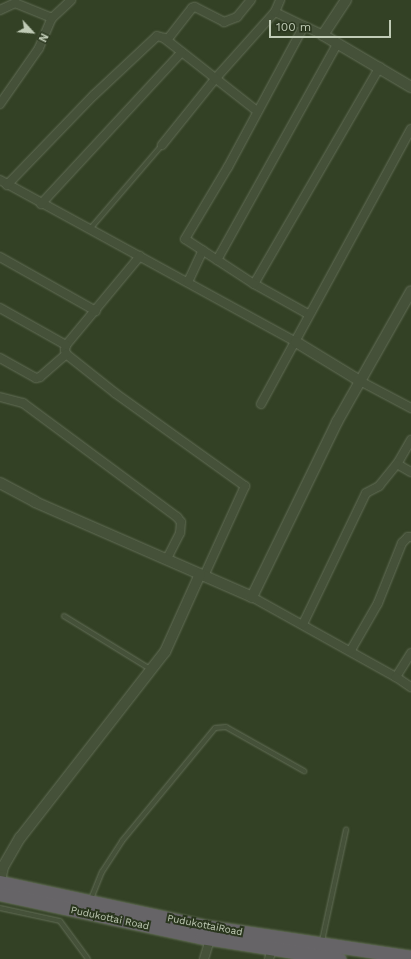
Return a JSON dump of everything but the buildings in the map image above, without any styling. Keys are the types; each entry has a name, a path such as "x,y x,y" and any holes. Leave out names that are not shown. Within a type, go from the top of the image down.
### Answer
{"highway":[{"name":"PudukottaiRoad","path":"0,881 90,907 322,945 411,957"},
{"name":"Pudukottai Road","path":"0,894 90,907 271,954 334,959"}],"street":[{"path":"0,103 39,48 52,18 71,0"},
{"path":"167,40 192,8 198,8 224,22 237,17 252,0"},
{"path":"162,145 215,79 275,12 280,0"},
{"path":"323,35 346,0"},
{"path":"0,10 15,3 52,18"},
{"path":"275,12 323,35 411,86"},
{"path":"304,26 228,167 185,239 254,284 308,314"},
{"path":"257,111 161,36 154,38 4,182 41,204 188,282 296,342 360,381 411,408"},
{"path":"217,260 337,44"},
{"path":"41,204 182,52"},
{"path":"254,284 380,67"},
{"path":"261,404 411,129"},
{"path":"188,282 203,250"},
{"path":"0,358 36,378 40,377 66,350 140,256"},
{"path":"0,257 96,311"},
{"path":"252,597 337,422 411,291"},
{"path":"0,308 66,350 245,486 165,652 20,838 3,867 0,881"},
{"path":"0,397 23,403 177,517 182,526 167,558"},
{"path":"303,624 366,493 379,486 397,464 411,440"},
{"path":"397,464 411,472"},
{"path":"0,483 35,502 167,558 252,597 351,650 411,687"},
{"path":"351,650 378,603 402,543 408,537 411,538"},
{"path":"396,677 411,653"},
{"path":"204,959 210,939"}],"lane":[{"path":"90,229 162,145"},
{"path":"64,616 152,670"},
{"path":"90,907 102,872 118,847 215,728 226,727 304,771"},
{"path":"322,945 346,830"},
{"path":"0,908 60,921 88,959"}]}
